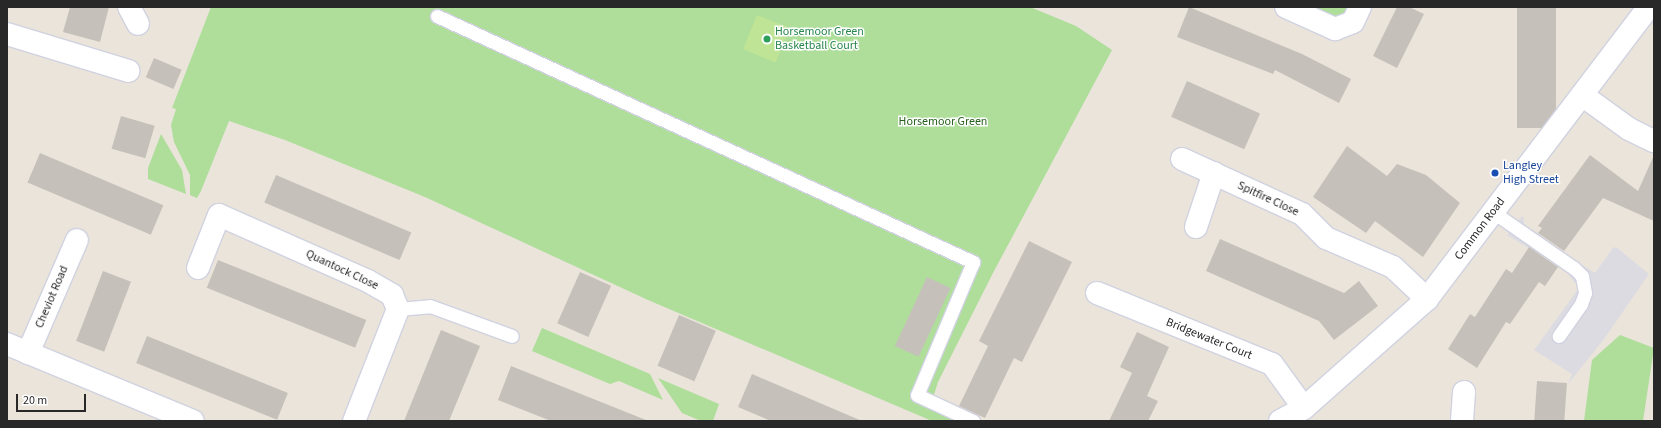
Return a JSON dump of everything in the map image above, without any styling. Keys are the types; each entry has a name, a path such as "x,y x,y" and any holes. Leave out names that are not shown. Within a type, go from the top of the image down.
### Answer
{"street":[{"path":"1286,7 1335,30 1354,22 1360,7"},
{"name":"Common Road","path":"1280,421 1304,408 1427,299 1649,7"},
{"path":"7,34 129,71"},
{"path":"1582,94 1629,129 1654,141"},
{"name":"Spitfire Close","path":"1182,159 1302,214 1326,238 1393,267 1427,299"},
{"path":"1196,227 1214,174"},
{"name":"Quantock Close","path":"198,268 219,214 368,280 392,295 398,309"},
{"name":"Cheviot Road","path":"28,353 77,240"},
{"name":"Bridgewater Court","path":"1097,293 1272,364 1304,408"},
{"path":"354,421 398,309"},
{"path":"7,344 193,421"},
{"path":"1462,421 1464,392"}],"lane":[{"path":"436,16 973,262 917,395 973,421"},
{"path":"1493,212 1574,268 1582,276 1585,293 1581,304 1559,336"},
{"path":"398,309 430,306 512,336"}],"shaded area":[{"path":"1523,215 1525,230 1595,273 1613,248 1616,247 1649,274 1604,339 1568,384 1572,374 1534,350 1579,288 1565,270 1507,235"}],"green space":[{"name":"Horsemoor Green","path":"211,7 1030,7 1076,26 1112,50 993,273 938,382 934,395 936,404 967,421 932,421 648,300 425,197 285,140 229,121 201,191 197,198 190,195 190,175 174,142 171,125 176,109 172,108"},
{"path":"1283,7 1348,7 1341,18 1316,22"},
{"name":"Horsemoor Green Basketball Court","path":"757,15 789,28 776,62 743,49"},
{"path":"161,134 182,170 186,194 148,179 148,168"},
{"path":"542,328 650,374 663,400 619,381 610,384 532,351"},
{"path":"1620,335 1654,348 1643,421 1584,421 1592,360"},
{"path":"658,378 719,404 713,421 701,421 682,413"}],"building":[{"path":"70,7 109,7 100,42 63,32"},
{"path":"1189,7 1302,54 1351,79 1339,103 1275,70 1273,74 1177,37"},
{"path":"1397,7 1409,7 1424,14 1397,68 1373,56"},
{"path":"1517,7 1556,7 1556,128 1517,128"},
{"path":"154,58 182,70 173,89 146,77"},
{"path":"1187,81 1260,114 1244,149 1171,117"},
{"path":"121,116 155,126 145,158 112,149"},
{"path":"1347,146 1387,176 1397,164 1426,175 1460,203 1423,257 1375,221 1366,233 1313,197"},
{"path":"40,153 163,205 151,235 27,182"},
{"path":"1590,155 1638,191 1654,155 1654,221 1603,198 1564,251 1538,233 1542,228 1538,226"},
{"path":"276,175 411,232 400,260 264,203"},
{"path":"1220,239 1344,293 1359,281 1378,306 1334,340 1319,321 1206,271"},
{"path":"1029,241 1072,262 1022,362 1014,358 985,418 959,406 988,346 979,341"},
{"path":"1529,247 1558,267 1545,286 1539,282 1510,324 1506,322 1477,368 1448,349 1470,314 1475,317 1506,269 1512,273"},
{"path":"218,260 366,320 355,348 207,288"},
{"path":"103,271 131,282 104,352 76,341"},
{"path":"580,272 611,286 588,337 557,323"},
{"path":"927,277 951,288 918,357 895,346"},
{"path":"679,315 716,331 694,381 658,366"},
{"path":"441,330 480,346 449,421 404,421"},
{"path":"1137,332 1169,347 1147,396 1158,401 1148,421 1109,421 1132,373 1120,367"},
{"path":"147,336 288,393 277,420 136,363"},
{"path":"511,366 646,421 551,421 498,400"},
{"path":"752,374 862,421 771,421 738,407"},
{"path":"1537,381 1567,383 1564,421 1534,421"}],"place":[{"name":"Horsemoor Green Basketball Court","path":"767,39"},
{"name":"Langley High Street","path":"1495,173"}]}
